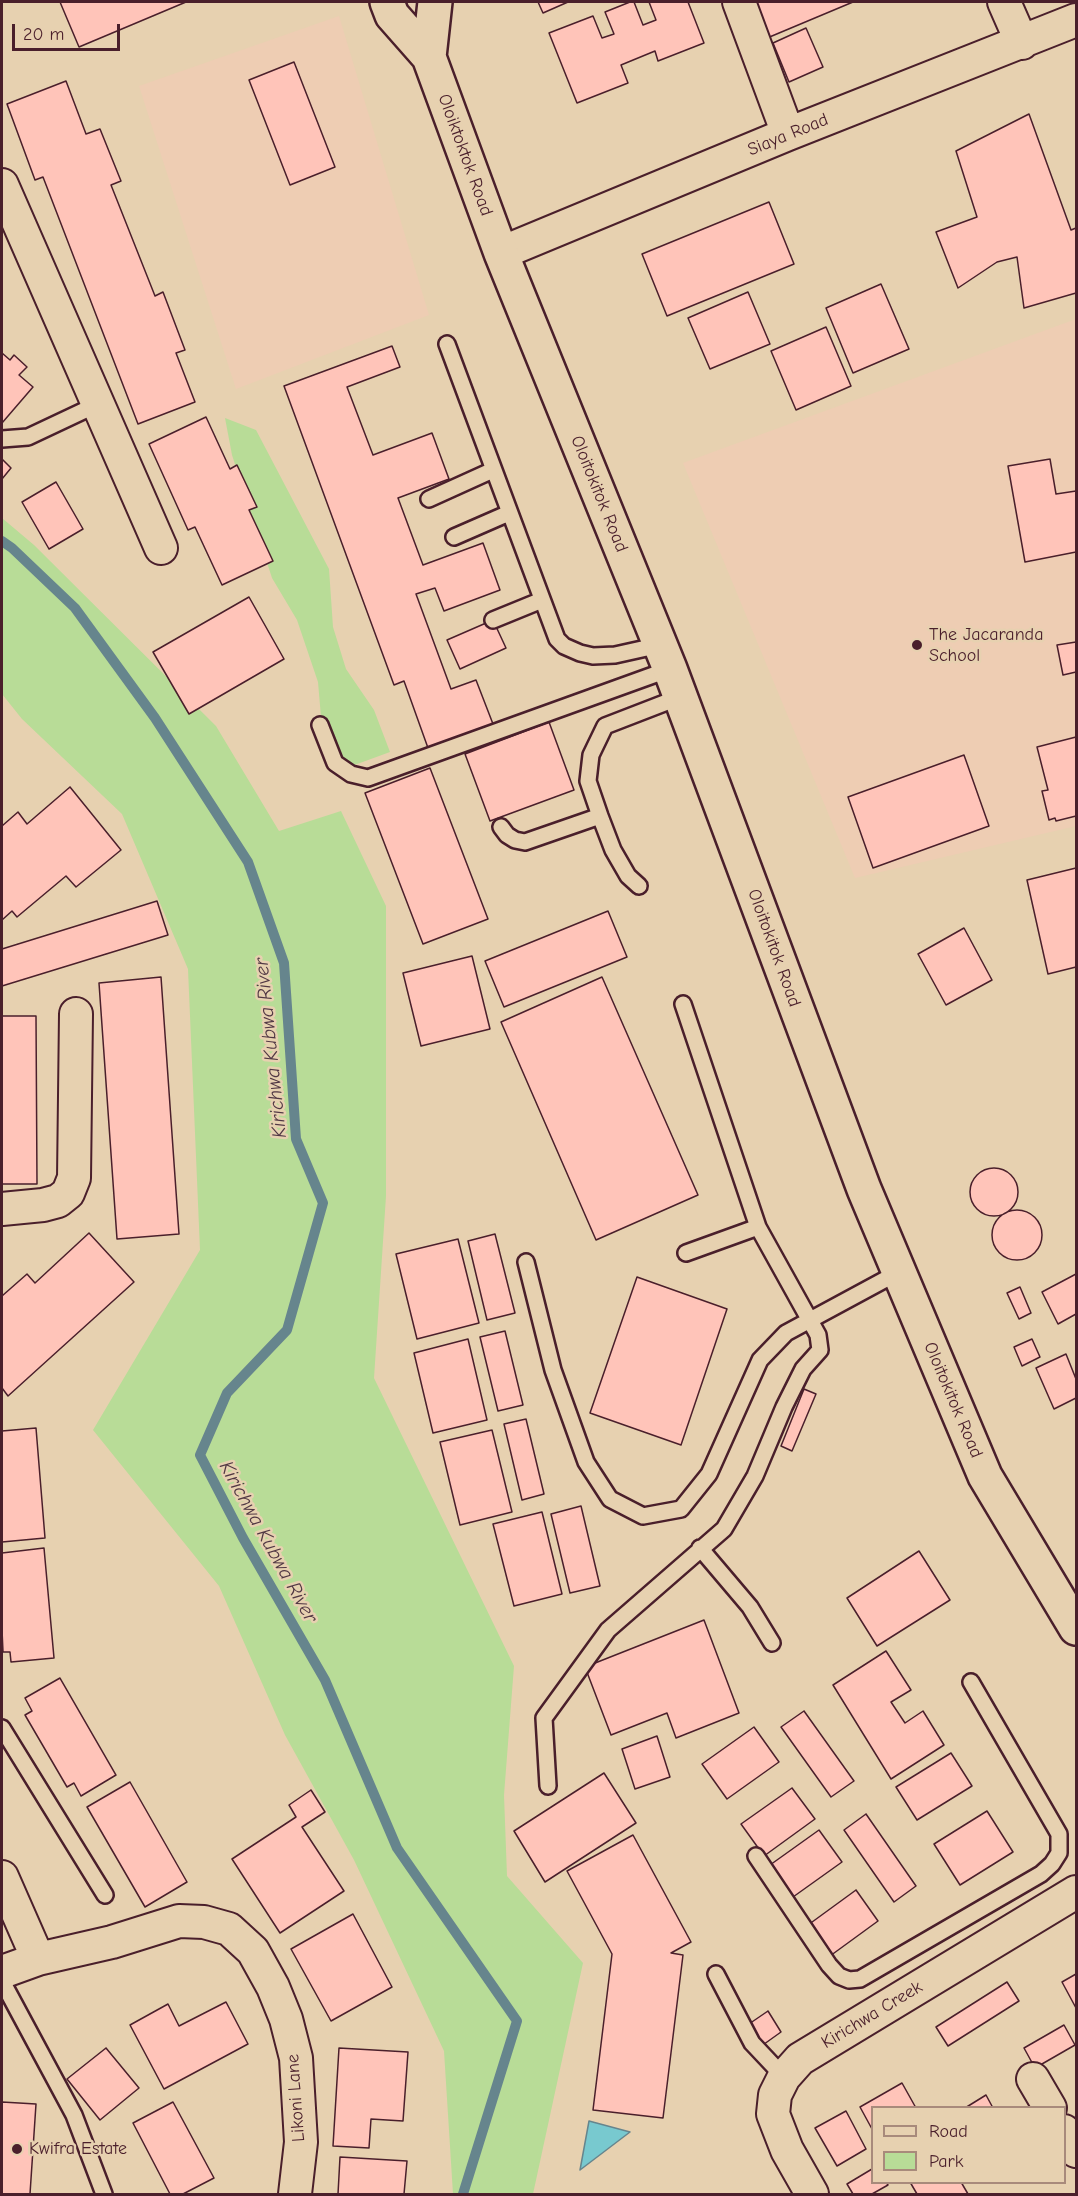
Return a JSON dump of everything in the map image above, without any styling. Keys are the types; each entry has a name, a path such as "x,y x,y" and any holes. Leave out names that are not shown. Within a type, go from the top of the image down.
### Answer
{"main road":[{"name":"Oloiktoktok Road","path":"387,2 392,15 429,57 501,253"},
{"name":"Oloiktoktok Road","path":"429,57 435,2"},
{"name":"Oloitokitok Road","path":"501,253 670,671 864,1189 985,1476 1077,1628"}],"street":[{"path":"739,2 788,134"},
{"path":"1004,2 1022,43"},
{"name":"Siaya Road","path":"501,253 788,134 1077,20"},
{"path":"2,185 161,548"},
{"path":"2,1209 43,1205 58,1201 68,1193 74,1178 76,1014"},
{"path":"2,1877 38,1959"},
{"name":"Kirichwa Creek","path":"812,2194 787,2150 773,2114 774,2095 784,2077 800,2059 1038,1896 1077,1892"},
{"name":"Likoni Lane","path":"2,1972 38,1959 112,1941 178,1921 204,1922 229,1929 253,1951 273,1987 286,2019 294,2048 301,2142 295,2194"},
{"path":"1033,2079 1049,2106"},
{"path":"1066,2133 1077,2151"}],"lane":[{"path":"447,344 557,639 564,646 580,653 593,656 615,656 670,671"},
{"path":"2,439 28,437 98,404"},
{"path":"429,499 493,470"},
{"path":"454,537 509,513"},
{"path":"493,620 542,600"},
{"path":"320,725 335,763 351,774 368,778 670,671"},
{"path":"639,886 628,876 613,850 600,816 588,781 591,754 605,726 670,671"},
{"path":"501,827 515,840 525,842 600,816"},
{"path":"548,1786 544,1718 609,1630 724,1529 755,1476 784,1407 803,1370 820,1350 818,1335 758,1227 683,1004"},
{"path":"686,1253 758,1227"},
{"path":"526,1262 553,1370 586,1462 610,1499 643,1516 681,1509 709,1474 760,1360 786,1333 899,1272"},
{"path":"700,1548 750,1607 772,1643"},
{"path":"756,1856 829,1965 839,1976 849,1980 860,1979 1038,1896 1041,1874 1052,1864 1059,1853 1059,1834 970,1682"},
{"path":"2,1728 105,1895"},
{"path":"716,1974 752,2043 784,2077"},
{"path":"2,1981 74,2115 104,2194"}],"shaded area":[{"path":"339,16 429,315 236,389 139,86"},
{"name":"The Jacaranda School","path":"1076,319 1076,826 855,878 683,463"}],"green space":[{"path":"225,418 256,430 329,569 333,627 346,669 374,710 390,752 349,767 323,740 318,682 297,620 272,578 232,455"},
{"path":"2,518 34,545 216,726 279,831 341,811 386,906 386,1196 374,1378 514,1666 504,1795 507,1876 583,1963 533,2194 453,2194 444,2051 354,1860 285,1735 219,1586 93,1430 200,1250 188,969 122,814 22,719 2,694"}],"water":[{"path":"589,2121 630,2132 580,2170"}],"building":[{"path":"60,2 186,2 79,47"},
{"path":"538,2 568,2 543,13"},
{"path":"634,2 643,25 656,20 649,2 688,2 704,43 658,61 655,51 621,65 628,83 577,103 549,33 593,16 602,38 614,34 605,12"},
{"path":"744,2 853,2 760,41"},
{"path":"806,28 823,67 789,82 773,43"},
{"path":"294,62 335,167 290,185 249,80"},
{"path":"66,81 86,134 100,129 121,181 111,185 155,296 163,292 185,350 176,353 195,402 138,424 43,177 35,180 7,104"},
{"path":"1029,114 1071,230 1076,228 1076,293 1024,308 1017,257 997,262 958,288 936,232 977,217 956,151"},
{"path":"769,202 794,264 667,316 642,254"},
{"path":"881,284 909,349 853,373 826,308"},
{"path":"748,292 770,344 710,369 688,318"},
{"path":"826,327 851,386 796,410 771,351"},
{"path":"392,346 400,367 347,387 373,455 432,433 449,479 398,498 423,565 483,543 500,590 444,611 435,588 416,594 451,689 476,680 493,724 428,748 404,681 394,685 284,386"},
{"path":"2,353 10,360 14,355 27,367 19,375 33,387 2,423"},
{"path":"206,417 230,469 237,465 257,507 249,510 273,561 222,585 195,527 188,530 149,444"},
{"path":"2,459 11,468 2,479"},
{"path":"1050,459 1056,494 1076,491 1076,552 1025,562 1008,466"},
{"path":"56,482 83,529 49,549 22,502"},
{"path":"249,597 284,659 189,714 153,652"},
{"path":"493,620 506,648 460,669 447,640"},
{"path":"1076,642 1076,672 1063,675 1057,645"},
{"path":"549,722 574,790 490,821 465,754"},
{"path":"1076,737 1076,816 1056,821 1055,818 1049,820 1042,791 1048,790 1037,747"},
{"path":"964,755 989,826 873,868 848,797"},
{"path":"430,768 488,919 423,944 365,793"},
{"path":"70,787 121,850 76,887 66,876 17,917 12,911 2,920 2,826 18,812 27,824"},
{"path":"1076,868 1076,967 1048,974 1027,880"},
{"path":"157,901 168,935 2,986 2,949"},
{"path":"608,911 627,957 504,1007 485,961"},
{"path":"964,928 992,980 946,1005 918,954"},
{"path":"472,956 490,1029 421,1046 403,973"},
{"path":"161,977 179,1234 117,1239 99,983"},
{"path":"602,977 698,1195 596,1240 501,1022"},
{"path":"2,1016 36,1016 37,1184 2,1184"},
{"path":"994,1168 1011,1175 1018,1192 1011,1209 994,1216 977,1209 970,1192 977,1175"},
{"path":"1017,1210 1035,1217 1042,1235 1035,1253 1017,1260 999,1253 992,1235 999,1217"},
{"path":"89,1233 134,1282 8,1396 2,1388 2,1296 27,1274 35,1283"},
{"path":"495,1234 515,1313 487,1320 468,1241"},
{"path":"458,1239 479,1323 417,1339 396,1254"},
{"path":"1076,1274 1076,1314 1058,1324 1042,1292"},
{"path":"637,1277 727,1309 681,1445 590,1413"},
{"path":"1020,1287 1031,1313 1019,1319 1007,1293"},
{"path":"505,1331 523,1405 498,1411 480,1337"},
{"path":"468,1339 487,1420 433,1433 414,1353"},
{"path":"1032,1339 1040,1357 1022,1366 1014,1347"},
{"path":"1066,1354 1076,1379 1076,1398 1054,1409 1036,1368"},
{"path":"804,1389 816,1394 792,1451 781,1446"},
{"path":"526,1419 544,1494 522,1500 504,1424"},
{"path":"36,1428 45,1538 2,1542 2,1431"},
{"path":"492,1430 512,1512 460,1525 440,1442"},
{"path":"581,1506 600,1586 570,1593 551,1514"},
{"path":"542,1512 562,1594 514,1606 493,1524"},
{"path":"44,1548 54,1658 11,1662 10,1652 3,1652 2,1553"},
{"path":"919,1551 950,1600 877,1646 847,1598"},
{"path":"704,1620 739,1713 676,1738 667,1713 611,1735 585,1667"},
{"path":"886,1651 911,1690 891,1702 905,1723 923,1711 944,1745 891,1779 833,1685"},
{"path":"60,1678 116,1775 81,1796 74,1783 67,1787 25,1715 32,1711 25,1698"},
{"path":"804,1711 854,1781 831,1797 781,1727"},
{"path":"754,1727 779,1762 727,1799 702,1764"},
{"path":"657,1736 670,1777 635,1789 622,1749"},
{"path":"951,1753 972,1786 917,1820 896,1787"},
{"path":"604,1773 636,1823 545,1882 514,1831"},
{"path":"130,1782 187,1882 145,1907 87,1807"},
{"path":"792,1788 815,1819 764,1856 741,1824"},
{"path":"311,1790 325,1812 302,1827 344,1891 280,1933 232,1859 296,1817 289,1805"},
{"path":"987,1811 1013,1852 960,1885 934,1844"},
{"path":"866,1814 916,1886 894,1902 844,1830"},
{"path":"819,1830 842,1862 793,1897 770,1865"},
{"path":"633,1835 691,1942 671,1953 683,1955 663,2118 593,2110 612,1954 567,1871"},
{"path":"856,1890 878,1921 830,1956 808,1925"},
{"path":"353,1914 392,1987 331,2021 291,1949"},
{"path":"1076,1974 1076,2008 1062,1982"},
{"path":"1007,1982 1019,2001 948,2046 936,2027"},
{"path":"226,2002 248,2044 164,2089 130,2025 168,2004 179,2026"},
{"path":"768,2011 781,2032 760,2047 746,2026"},
{"path":"1064,2025 1075,2045 1035,2068 1024,2048"},
{"path":"106,2048 139,2088 100,2120 67,2079"},
{"path":"339,2048 408,2052 403,2121 371,2119 369,2148 333,2146"},
{"path":"902,2083 915,2106 871,2106 871,2127 860,2107"},
{"path":"986,2095 992,2106 968,2106"},
{"name":"Kwifra Estate","path":"2,2102 36,2104 30,2194 2,2194"},
{"path":"173,2102 214,2178 183,2194 170,2194 133,2123"},
{"path":"846,2111 866,2149 837,2166 815,2128"},
{"path":"340,2157 407,2161 404,2194 338,2194"},
{"path":"871,2170 871,2184 888,2185 872,2194 853,2194 847,2184"},
{"path":"911,2184 962,2184 968,2194 917,2194"}],"waterway":[{"name":"Kirichwa Kubwa River","path":"2,541 75,608 155,718 248,862 284,963 296,1139 323,1203 287,1330 227,1393 200,1455 243,1538 325,1680 397,1848 517,2021 463,2194"}],"place":[{"name":"The Jacaranda School","path":"917,645"},
{"name":"Kwifra Estate","path":"17,2149"}]}
